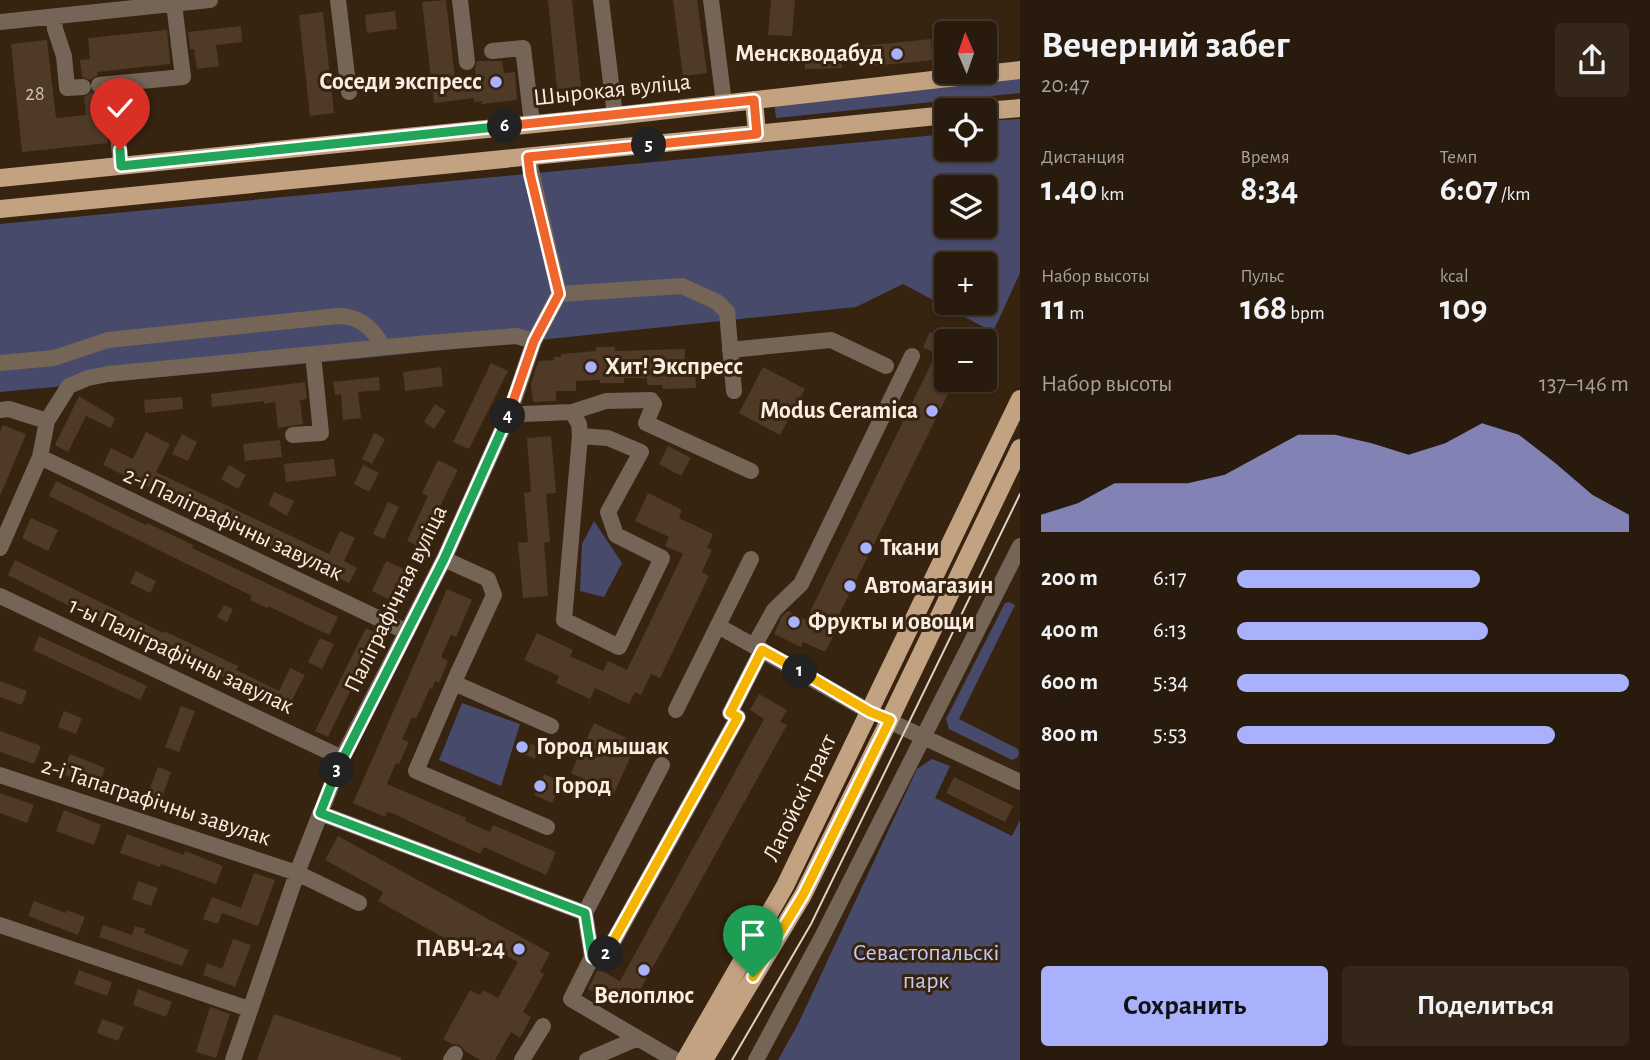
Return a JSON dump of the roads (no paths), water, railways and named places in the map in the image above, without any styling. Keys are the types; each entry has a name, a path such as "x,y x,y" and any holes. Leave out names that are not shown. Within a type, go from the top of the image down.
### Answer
{"main road":[{"name":"Шырокая вуліца","path":"0,178 615,116 1020,70"},
{"path":"754,100 757,134"},
{"path":"997,110 1020,108"},
{"path":"0,209 934,116"},
{"name":"Лагойскі тракт","path":"685,1060 785,886 1020,399"},
{"name":"Лагойскі тракт","path":"704,1060 803,895 1020,447"},
{"path":"870,712 890,720"}],"street":[{"path":"0,22 61,11 210,0"},
{"path":"338,0 349,92"},
{"path":"460,0 467,62"},
{"path":"601,0 615,116"},
{"path":"711,0 724,103"},
{"path":"61,11 55,29 64,56 67,88 183,77 174,4"},
{"path":"492,51 523,48 532,123"},
{"path":"98,85 121,166"},
{"path":"528,157 559,294 682,286 718,302 727,312 734,391"},
{"name":"Паліграфічная вуліца","path":"233,1060 297,873 342,758 444,559 510,412 534,341 559,294"},
{"path":"0,363 54,358 108,340 338,316 354,317 363,322 377,335 383,347"},
{"path":"0,548 5,522 40,457 47,421 69,386 88,378 383,347 516,336 534,341"},
{"path":"730,349 831,340 886,366"},
{"path":"293,435 321,433 313,354"},
{"path":"592,957 602,962 738,717 730,713 774,610 801,584 912,356"},
{"path":"510,412 522,415 572,412 606,401 651,400 654,404 646,423 751,471"},
{"path":"0,410 9,409 47,421"},
{"path":"572,412 579,424 580,436 564,620 619,647 662,558 616,535 608,512 641,452 608,438 580,436"},
{"name":"2-і Паліграфічны завулак","path":"40,457 407,632"},
{"path":"757,1060 1020,546"},
{"path":"444,559 488,579 494,596 416,771 547,827"},
{"path":"676,710 751,559"},
{"name":"1-ы Паліграфічны завулак","path":"0,596 342,758"},
{"path":"718,626 870,712"},
{"path":"454,683 551,726"},
{"path":"890,720 1020,782"},
{"path":"662,765 585,913 592,957 571,999 675,1060"},
{"name":"2-і Тапаграфічны завулак","path":"0,775 297,873 359,903"},
{"path":"320,813 585,913"},
{"path":"0,925 250,1009"},
{"path":"522,1060 543,1026"},
{"path":"587,1060 636,1039"}],"tram line":[{"path":"732,1060 811,924 1020,494"}],"place":[{"name":"Менскводабуд","path":"897,54"},
{"name":"Соседи экспресс","path":"496,82"},
{"name":"Хит! Экспресс","path":"591,367"},
{"name":"Modus Ceramica","path":"932,411"},
{"name":"Ткани","path":"866,548"},
{"name":"Автомагазин","path":"850,586"},
{"name":"Фрукты и овощи","path":"794,622"},
{"name":"Город мышак","path":"522,747"},
{"name":"Город","path":"540,786"},
{"name":"ПАВЧ-24","path":"519,949"},
{"name":"Велоплюс","path":"644,970"}],"park label":[{"name":"Севастопальскі парк","path":"926,967"}]}
